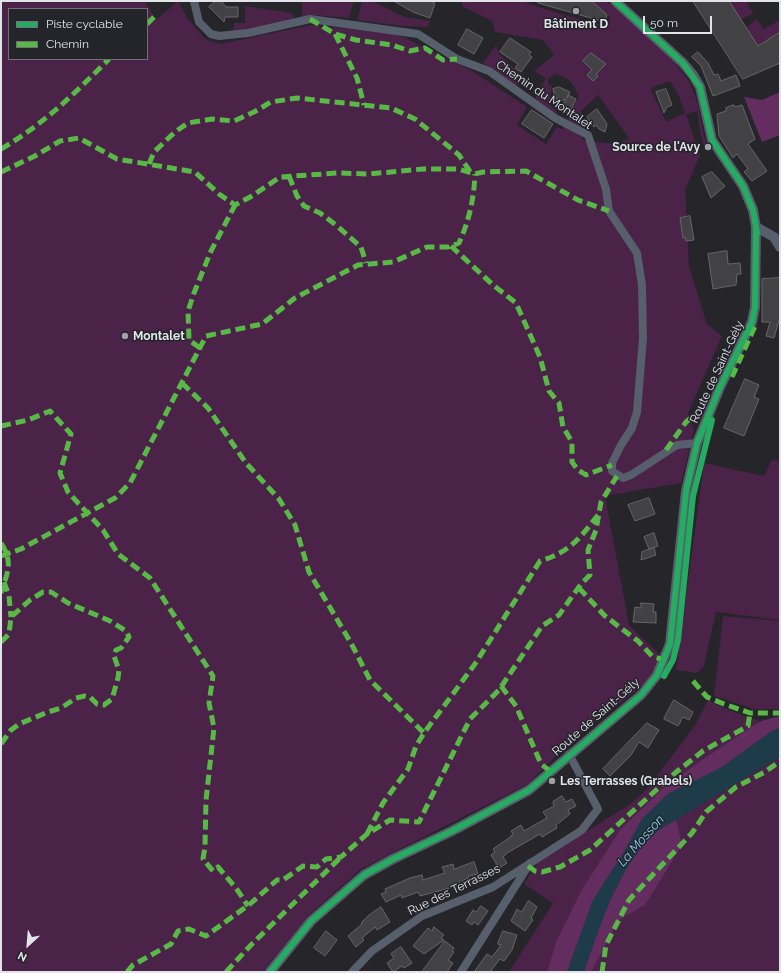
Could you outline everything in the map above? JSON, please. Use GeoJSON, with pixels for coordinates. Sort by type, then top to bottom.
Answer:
{"type":"FeatureCollection","features":[{"type":"Feature","properties":{"kind":"street","name":"Chemin du Montalet"},"geometry":{"type":"LineString","coordinates":[[194,1],[199,22],[211,34],[219,36],[248,33],[310,18],[418,34],[457,59],[489,71],[555,118],[588,136],[606,189],[609,211],[637,252],[642,285],[643,338],[637,412],[632,428],[620,445],[612,463],[612,471],[623,478],[631,475],[677,445],[697,443]]}},
{"type":"Feature","properties":{"kind":"street","name":"Route de Saint-Gély"},"geometry":{"type":"LineString","coordinates":[[270,972],[311,921],[364,875],[529,790],[569,754],[641,695],[657,675],[670,644],[686,491],[697,443],[720,387],[752,322],[755,307],[756,227],[753,210],[743,186],[712,140],[706,106],[697,82],[683,63],[615,1]]}},
{"type":"Feature","properties":{"kind":"street"},"geometry":{"type":"LineString","coordinates":[[756,227],[774,237],[780,247]]}},
{"type":"Feature","properties":{"kind":"street","name":"Rue des Terrasses"},"geometry":{"type":"LineString","coordinates":[[352,972],[372,951],[422,916],[493,887],[531,861],[582,830],[598,809],[569,754]]}},
{"type":"Feature","properties":{"kind":"street","name":"Rue des Terrasses"},"geometry":{"type":"LineString","coordinates":[[461,972],[520,881],[531,861]]}},
{"type":"Feature","properties":{"kind":"shaded area"},"geometry":{"type":"Polygon","coordinates":[[[1,1],[145,1],[156,20],[178,1],[188,19],[205,39],[220,44],[311,25],[395,33],[472,71],[527,107],[517,125],[546,144],[557,127],[562,129],[579,96],[575,87],[568,79],[555,74],[548,79],[548,84],[552,86],[549,104],[557,112],[555,115],[534,100],[546,78],[534,71],[554,55],[543,40],[495,32],[492,21],[463,7],[462,1],[522,1],[560,14],[608,26],[610,17],[591,1],[606,1],[654,42],[686,77],[695,96],[704,136],[710,153],[704,147],[702,141],[697,111],[686,114],[700,155],[685,190],[689,267],[707,324],[722,336],[688,413],[694,430],[681,483],[605,496],[629,625],[657,652],[660,658],[648,681],[569,743],[528,784],[361,869],[308,916],[263,972],[1,972],[1,1]],[[670,81],[653,87],[651,90],[666,122],[685,113],[679,96],[670,81]],[[598,95],[581,111],[582,139],[586,141],[617,144],[629,139],[629,138],[598,95]]]}},
{"type":"Feature","properties":{"kind":"shaded area"},"geometry":{"type":"Polygon","coordinates":[[[302,1],[354,1],[349,18],[312,15],[302,17],[302,1]]]}},
{"type":"Feature","properties":{"kind":"shaded area"},"geometry":{"type":"Polygon","coordinates":[[[362,1],[371,1],[405,17],[430,21],[428,27],[402,26],[357,20],[362,1]]]}},
{"type":"Feature","properties":{"kind":"shaded area"},"geometry":{"type":"Polygon","coordinates":[[[733,1],[750,1],[747,3],[753,13],[741,20],[730,3],[733,1]]]}},
{"type":"Feature","properties":{"kind":"shaded area"},"geometry":{"type":"Polygon","coordinates":[[[245,6],[292,13],[294,19],[259,28],[233,32],[234,23],[245,23],[245,6]]]}},
{"type":"Feature","properties":{"kind":"shaded area"},"geometry":{"type":"Polygon","coordinates":[[[757,19],[764,29],[780,20],[780,32],[758,46],[746,28],[757,19]]]}},
{"type":"Feature","properties":{"kind":"shaded area"},"geometry":{"type":"Polygon","coordinates":[[[496,45],[499,54],[523,77],[516,87],[483,63],[496,45]]]}},
{"type":"Feature","properties":{"kind":"shaded area"},"geometry":{"type":"Polygon","coordinates":[[[780,92],[780,135],[762,142],[744,97],[762,100],[780,92]]]}},
{"type":"Feature","properties":{"kind":"shaded area"},"geometry":{"type":"Polygon","coordinates":[[[772,460],[780,461],[780,620],[716,612],[704,666],[697,673],[676,670],[704,463],[764,476],[772,460]]]}},
{"type":"Feature","properties":{"kind":"shaded area"},"geometry":{"type":"Polygon","coordinates":[[[723,616],[780,621],[780,709],[754,709],[714,696],[723,616]]]}},
{"type":"Feature","properties":{"kind":"shaded area"},"geometry":{"type":"Polygon","coordinates":[[[708,700],[726,709],[780,730],[780,972],[509,972],[553,903],[524,884],[539,861],[629,805],[646,790],[694,727],[708,700]]]}},
{"type":"Feature","properties":{"kind":"shaded area"},"geometry":{"type":"Polygon","coordinates":[[[780,716],[780,728],[772,731],[722,767],[668,794],[642,819],[624,852],[593,900],[567,972],[547,972],[556,942],[581,891],[620,830],[662,789],[702,760],[761,721],[780,716]]]}},
{"type":"Feature","properties":{"kind":"shaded area"},"geometry":{"type":"Polygon","coordinates":[[[676,820],[682,845],[645,905],[619,920],[591,972],[584,972],[596,937],[618,883],[638,851],[650,837],[676,820]]]}},
{"type":"Feature","properties":{"kind":"water","name":"La Mosson"},"geometry":{"type":"Polygon","coordinates":[[[780,728],[780,757],[658,831],[642,846],[617,886],[598,931],[584,972],[567,972],[593,900],[624,852],[642,819],[668,794],[722,767],[772,731],[780,728]]]}},
{"type":"Feature","properties":{"kind":"building"},"geometry":{"type":"Polygon","coordinates":[[[216,1],[221,1],[226,7],[238,7],[238,17],[225,17],[224,22],[209,7],[216,1]]]}},
{"type":"Feature","properties":{"kind":"building"},"geometry":{"type":"Polygon","coordinates":[[[394,1],[430,1],[435,3],[430,18],[413,12],[394,1]]]}},
{"type":"Feature","properties":{"kind":"building"},"geometry":{"type":"Polygon","coordinates":[[[539,1],[592,1],[607,15],[605,22],[538,3],[539,1]]]}},
{"type":"Feature","properties":{"kind":"building"},"geometry":{"type":"Polygon","coordinates":[[[693,1],[729,1],[758,46],[780,32],[780,63],[743,79],[693,1]]]}},
{"type":"Feature","properties":{"kind":"building"},"geometry":{"type":"Polygon","coordinates":[[[467,29],[483,38],[474,54],[458,45],[467,29]]]}},
{"type":"Feature","properties":{"kind":"building"},"geometry":{"type":"Polygon","coordinates":[[[510,38],[531,52],[529,55],[532,57],[521,72],[515,68],[518,64],[500,52],[510,38]]]}},
{"type":"Feature","properties":{"kind":"building"},"geometry":{"type":"Polygon","coordinates":[[[698,52],[708,63],[714,75],[718,74],[721,81],[736,75],[740,86],[713,96],[701,66],[692,57],[698,52]]]}},
{"type":"Feature","properties":{"kind":"building"},"geometry":{"type":"Polygon","coordinates":[[[591,53],[606,64],[596,74],[598,76],[593,81],[587,75],[592,70],[583,61],[591,53]]]}},
{"type":"Feature","properties":{"kind":"building"},"geometry":{"type":"Polygon","coordinates":[[[559,87],[570,92],[568,95],[576,99],[569,114],[560,109],[566,99],[558,102],[554,93],[553,89],[559,87]]]}},
{"type":"Feature","properties":{"kind":"building"},"geometry":{"type":"Polygon","coordinates":[[[666,89],[672,105],[667,107],[664,113],[656,92],[666,89]]]}},
{"type":"Feature","properties":{"kind":"building"},"geometry":{"type":"Polygon","coordinates":[[[734,105],[735,107],[742,105],[755,139],[748,144],[767,171],[752,181],[744,172],[748,169],[737,154],[733,158],[719,136],[717,114],[726,111],[726,108],[734,105]]]}},
{"type":"Feature","properties":{"kind":"building"},"geometry":{"type":"Polygon","coordinates":[[[597,109],[607,124],[605,132],[599,129],[596,125],[594,127],[587,117],[597,109]]]}},
{"type":"Feature","properties":{"kind":"building"},"geometry":{"type":"Polygon","coordinates":[[[532,110],[553,124],[544,138],[522,124],[532,110]]]}},
{"type":"Feature","properties":{"kind":"building"},"geometry":{"type":"Polygon","coordinates":[[[712,172],[725,186],[711,198],[702,177],[712,172]]]}},
{"type":"Feature","properties":{"kind":"building"},"geometry":{"type":"Polygon","coordinates":[[[690,216],[694,240],[686,241],[686,238],[683,238],[680,218],[690,216]]]}},
{"type":"Feature","properties":{"kind":"building"},"geometry":{"type":"Polygon","coordinates":[[[727,251],[728,264],[740,263],[741,274],[737,274],[736,285],[713,289],[708,254],[727,251]]]}},
{"type":"Feature","properties":{"kind":"building"},"geometry":{"type":"Polygon","coordinates":[[[780,278],[780,317],[774,338],[766,336],[770,322],[762,322],[762,279],[780,278]]]}},
{"type":"Feature","properties":{"kind":"building"},"geometry":{"type":"Polygon","coordinates":[[[745,379],[759,385],[754,397],[759,399],[744,436],[724,428],[745,379]]]}},
{"type":"Feature","properties":{"kind":"building"},"geometry":{"type":"Polygon","coordinates":[[[649,498],[655,514],[635,521],[628,505],[649,498]]]}},
{"type":"Feature","properties":{"kind":"building"},"geometry":{"type":"Polygon","coordinates":[[[654,533],[658,546],[649,549],[644,537],[654,533]]]}},
{"type":"Feature","properties":{"kind":"building"},"geometry":{"type":"Polygon","coordinates":[[[654,548],[656,555],[641,560],[642,552],[654,548]]]}},
{"type":"Feature","properties":{"kind":"building"},"geometry":{"type":"Polygon","coordinates":[[[641,603],[654,604],[653,612],[656,612],[656,623],[633,622],[635,607],[641,608],[641,603]]]}},
{"type":"Feature","properties":{"kind":"building"},"geometry":{"type":"Polygon","coordinates":[[[674,700],[693,712],[689,720],[683,717],[678,726],[664,719],[674,700]]]}},
{"type":"Feature","properties":{"kind":"building"},"geometry":{"type":"Polygon","coordinates":[[[647,723],[659,730],[648,748],[639,742],[631,755],[610,776],[603,769],[647,723]]]}},
{"type":"Feature","properties":{"kind":"building"},"geometry":{"type":"Polygon","coordinates":[[[562,796],[566,802],[572,799],[576,806],[568,810],[570,814],[556,825],[557,828],[542,837],[540,834],[507,853],[503,857],[507,863],[499,868],[491,855],[495,852],[493,849],[509,838],[513,834],[511,831],[521,825],[524,831],[547,818],[543,812],[554,806],[553,802],[562,796]]]}},
{"type":"Feature","properties":{"kind":"building"},"geometry":{"type":"Polygon","coordinates":[[[474,862],[478,874],[468,876],[469,878],[463,880],[464,884],[420,896],[418,892],[402,898],[401,895],[386,902],[381,894],[386,892],[385,889],[410,878],[422,875],[423,880],[445,873],[442,867],[453,864],[454,869],[474,862]]]}},
{"type":"Feature","properties":{"kind":"building"},"geometry":{"type":"Polygon","coordinates":[[[529,901],[537,907],[531,918],[533,920],[525,931],[511,921],[517,909],[521,912],[529,901]]]}},
{"type":"Feature","properties":{"kind":"building"},"geometry":{"type":"Polygon","coordinates":[[[481,906],[488,911],[478,925],[474,922],[472,925],[466,921],[473,910],[476,912],[481,906]]]}},
{"type":"Feature","properties":{"kind":"building"},"geometry":{"type":"Polygon","coordinates":[[[381,907],[390,922],[377,930],[375,927],[362,938],[364,940],[356,947],[348,936],[362,924],[361,923],[368,916],[381,907]]]}},
{"type":"Feature","properties":{"kind":"building"},"geometry":{"type":"Polygon","coordinates":[[[434,927],[444,935],[441,938],[444,940],[424,954],[413,946],[428,928],[432,931],[434,927]]]}},
{"type":"Feature","properties":{"kind":"building"},"geometry":{"type":"Polygon","coordinates":[[[326,931],[337,940],[325,956],[314,948],[326,931]]]}},
{"type":"Feature","properties":{"kind":"building"},"geometry":{"type":"Polygon","coordinates":[[[503,931],[517,935],[512,950],[504,961],[500,959],[490,972],[474,972],[487,954],[492,957],[501,945],[498,944],[503,931]]]}},
{"type":"Feature","properties":{"kind":"building"},"geometry":{"type":"Polygon","coordinates":[[[445,941],[454,948],[452,951],[454,952],[448,960],[453,963],[447,972],[422,972],[445,941]]]}},
{"type":"Feature","properties":{"kind":"building"},"geometry":{"type":"Polygon","coordinates":[[[401,947],[412,963],[404,968],[402,966],[393,972],[387,963],[394,958],[391,954],[401,947]]]}},
{"type":"Feature","properties":{"kind":"marked path"},"geometry":{"type":"LineString","coordinates":[[148,23],[154,17]]}},
{"type":"Feature","properties":{"kind":"marked path"},"geometry":{"type":"LineString","coordinates":[[310,19],[335,34],[356,40],[392,45],[410,51],[425,48],[443,60],[457,59]]}},
{"type":"Feature","properties":{"kind":"marked path"},"geometry":{"type":"LineString","coordinates":[[335,34],[357,78],[364,105]]}},
{"type":"Feature","properties":{"kind":"marked path"},"geometry":{"type":"LineString","coordinates":[[1,149],[45,119],[108,60]]}},
{"type":"Feature","properties":{"kind":"marked path"},"geometry":{"type":"LineString","coordinates":[[149,164],[154,152],[175,132],[188,123],[212,119],[234,121],[271,102],[297,98],[391,108],[415,119],[459,155],[471,173]]}},
{"type":"Feature","properties":{"kind":"marked path"},"geometry":{"type":"LineString","coordinates":[[1,172],[35,156],[60,141],[79,138],[117,159],[195,172],[219,194],[235,205],[252,196],[280,177],[338,173],[369,174],[423,169],[458,169],[475,174],[483,172],[526,171],[578,200],[609,211]]}},
{"type":"Feature","properties":{"kind":"marked path"},"geometry":{"type":"LineString","coordinates":[[1,556],[21,549],[115,498],[130,483],[206,336],[262,324],[295,298],[358,265],[393,262],[427,247],[448,247],[459,243],[466,226],[470,210],[475,174]]}},
{"type":"Feature","properties":{"kind":"marked path"},"geometry":{"type":"LineString","coordinates":[[289,176],[297,196],[304,206],[320,213],[361,247],[366,263]]}},
{"type":"Feature","properties":{"kind":"marked path"},"geometry":{"type":"LineString","coordinates":[[200,348],[189,340],[188,311],[211,251],[235,205]]}},
{"type":"Feature","properties":{"kind":"marked path"},"geometry":{"type":"LineString","coordinates":[[451,246],[493,285],[516,303],[540,357],[549,391],[559,403],[563,427],[572,442],[572,462],[578,470],[586,475],[612,465]]}},
{"type":"Feature","properties":{"kind":"marked path"},"geometry":{"type":"LineString","coordinates":[[732,377],[756,324]]}},
{"type":"Feature","properties":{"kind":"marked path"},"geometry":{"type":"LineString","coordinates":[[182,383],[208,408],[246,463],[279,499],[295,525],[309,572],[351,643],[370,680],[424,733]]}},
{"type":"Feature","properties":{"kind":"marked path"},"geometry":{"type":"LineString","coordinates":[[1,426],[28,420],[50,411],[71,434],[60,473],[68,492],[103,530],[118,554],[150,578],[213,676],[209,703],[214,728],[206,800],[205,847],[203,859],[213,871],[218,867],[236,888],[248,906]]}},
{"type":"Feature","properties":{"kind":"marked path"},"geometry":{"type":"LineString","coordinates":[[666,450],[686,422],[692,417]]}},
{"type":"Feature","properties":{"kind":"marked path"},"geometry":{"type":"LineString","coordinates":[[127,972],[133,965],[171,944],[178,931],[189,929],[206,936],[250,904],[277,880],[283,880],[303,866],[317,867],[326,859],[341,857],[367,834],[390,820],[419,822],[470,719],[499,690],[542,626],[559,615],[581,584],[590,575],[588,550],[596,530],[601,502],[617,476]]}},
{"type":"Feature","properties":{"kind":"marked path"},"geometry":{"type":"LineString","coordinates":[[367,834],[383,803],[408,769],[416,746],[424,733],[475,664],[540,561],[567,549],[586,531],[598,515]]}},
{"type":"Feature","properties":{"kind":"marked path"},"geometry":{"type":"LineString","coordinates":[[1,543],[5,550],[8,562],[7,574],[1,593]]}},
{"type":"Feature","properties":{"kind":"marked path"},"geometry":{"type":"LineString","coordinates":[[4,582],[9,596],[11,617]]}},
{"type":"Feature","properties":{"kind":"marked path"},"geometry":{"type":"LineString","coordinates":[[579,588],[605,616],[638,641],[652,656],[664,660]]}},
{"type":"Feature","properties":{"kind":"marked path"},"geometry":{"type":"LineString","coordinates":[[1,642],[9,634],[11,617],[30,600],[43,592],[51,592],[68,603],[110,621],[126,631],[129,637],[121,648],[116,650],[114,656],[119,670],[112,699],[104,705],[97,704],[90,697],[85,696],[76,698],[61,708],[19,724],[11,730],[1,744]]}},
{"type":"Feature","properties":{"kind":"marked path"},"geometry":{"type":"LineString","coordinates":[[693,681],[707,697],[724,704],[750,713],[780,713]]}},
{"type":"Feature","properties":{"kind":"marked path"},"geometry":{"type":"LineString","coordinates":[[501,686],[516,706],[541,764],[550,771]]}},
{"type":"Feature","properties":{"kind":"marked path"},"geometry":{"type":"LineString","coordinates":[[528,866],[535,871],[542,872],[560,867],[590,850],[675,773],[703,751],[748,726],[750,713]]}},
{"type":"Feature","properties":{"kind":"marked path"},"geometry":{"type":"LineString","coordinates":[[602,972],[606,945],[629,900],[692,833],[706,812],[736,787],[765,772],[780,761]]}},
{"type":"Feature","properties":{"kind":"marked path"},"geometry":{"type":"LineString","coordinates":[[226,972],[251,945],[341,857]]}},
{"type":"Feature","properties":{"kind":"cycle path"},"geometry":{"type":"LineString","coordinates":[[615,1],[683,63],[700,87],[712,140],[743,186],[753,210],[757,233]]}},
{"type":"Feature","properties":{"kind":"cycle path"},"geometry":{"type":"LineString","coordinates":[[270,972],[311,921],[364,875],[529,790],[641,695],[657,675],[670,644],[686,491],[697,443],[720,387],[752,322],[755,307],[756,227]]}},
{"type":"Feature","properties":{"kind":"cycle path"},"geometry":{"type":"LineString","coordinates":[[664,676],[673,660],[678,640],[693,496],[712,420]]}},
{"type":"Feature","properties":{"kind":"place","name":"Bâtiment D"},"geometry":{"type":"Point","coordinates":[576,11]}},
{"type":"Feature","properties":{"kind":"place","name":"Source de l'Avy"},"geometry":{"type":"Point","coordinates":[708,147]}},
{"type":"Feature","properties":{"kind":"place","name":"Montalet"},"geometry":{"type":"Point","coordinates":[125,336]}},
{"type":"Feature","properties":{"kind":"place","name":"Les Terrasses (Grabels)"},"geometry":{"type":"Point","coordinates":[552,781]}}]}
